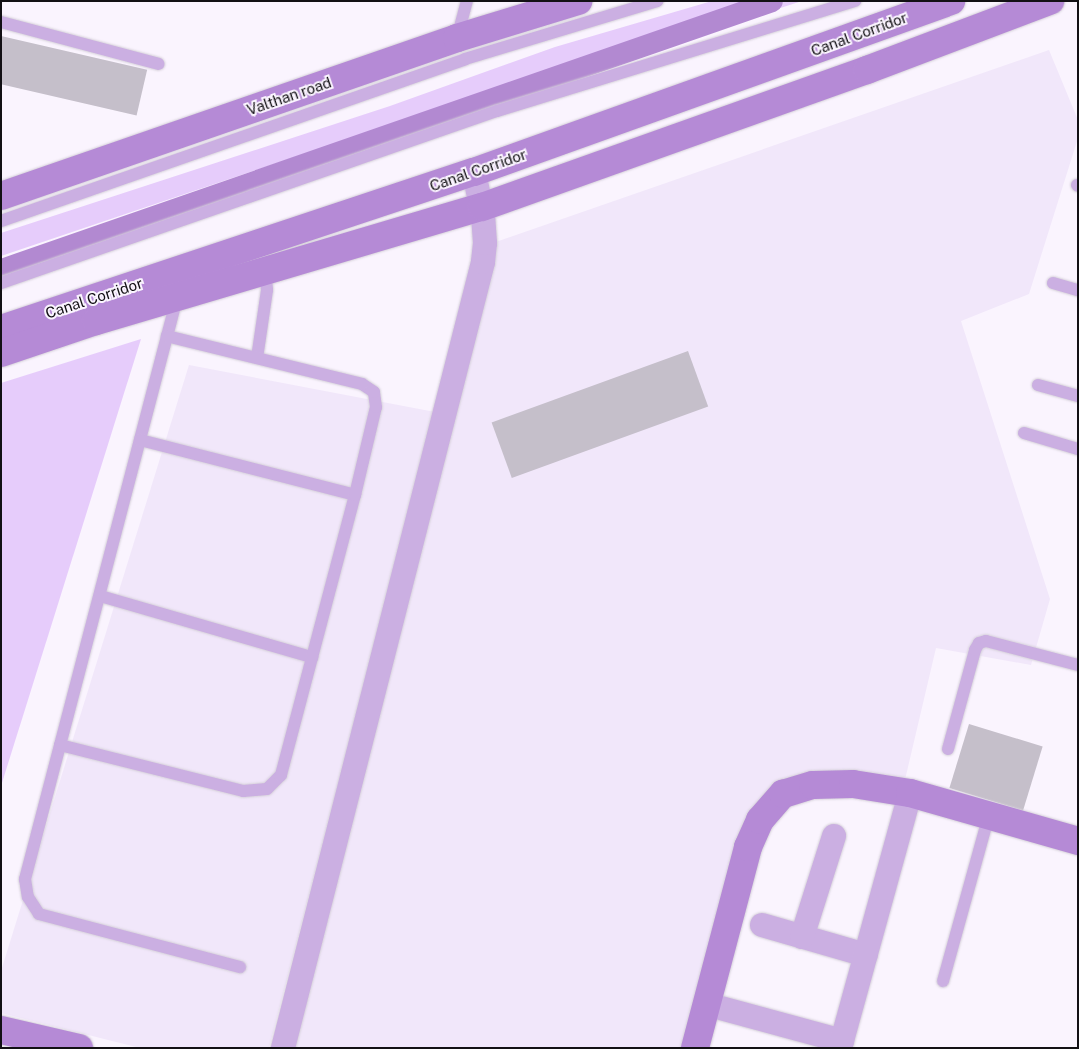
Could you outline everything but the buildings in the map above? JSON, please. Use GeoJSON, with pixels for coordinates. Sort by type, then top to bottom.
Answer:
{"type":"FeatureCollection","features":[{"type":"Feature","properties":{"kind":"street","name":"Valthan road"},"geometry":{"type":"LineString","coordinates":[[1,196],[457,38],[578,1]]}},
{"type":"Feature","properties":{"kind":"street","name":"Canal Corridor"},"geometry":{"type":"LineString","coordinates":[[1,329],[474,172],[951,1]]}},
{"type":"Feature","properties":{"kind":"street"},"geometry":{"type":"LineString","coordinates":[[1,353],[177,297],[482,207],[867,70],[1050,1]]}},
{"type":"Feature","properties":{"kind":"street"},"geometry":{"type":"LineString","coordinates":[[282,1048],[483,262],[485,244],[482,207],[474,172]]}},
{"type":"Feature","properties":{"kind":"street"},"geometry":{"type":"LineString","coordinates":[[695,1048],[748,847],[760,820],[782,794],[813,785],[853,784],[910,793],[1078,841]]}},
{"type":"Feature","properties":{"kind":"street"},"geometry":{"type":"LineString","coordinates":[[706,1004],[841,1044],[910,793]]}},
{"type":"Feature","properties":{"kind":"street"},"geometry":{"type":"LineString","coordinates":[[802,937],[834,836]]}},
{"type":"Feature","properties":{"kind":"street"},"geometry":{"type":"LineString","coordinates":[[762,925],[866,955]]}},
{"type":"Feature","properties":{"kind":"street"},"geometry":{"type":"LineString","coordinates":[[1,1031],[79,1048]]}},
{"type":"Feature","properties":{"kind":"lane"},"geometry":{"type":"LineString","coordinates":[[457,38],[467,1]]}},
{"type":"Feature","properties":{"kind":"lane"},"geometry":{"type":"LineString","coordinates":[[1,220],[465,59],[658,1]]}},
{"type":"Feature","properties":{"kind":"lane"},"geometry":{"type":"LineString","coordinates":[[1,283],[497,111],[855,1]]}},
{"type":"Feature","properties":{"kind":"lane"},"geometry":{"type":"LineString","coordinates":[[1,22],[159,64]]}},
{"type":"Feature","properties":{"kind":"lane"},"geometry":{"type":"LineString","coordinates":[[256,358],[267,290],[265,271],[258,244]]}},
{"type":"Feature","properties":{"kind":"lane"},"geometry":{"type":"LineString","coordinates":[[1053,283],[1078,290]]}},
{"type":"Feature","properties":{"kind":"lane"},"geometry":{"type":"LineString","coordinates":[[177,297],[25,879],[28,897],[39,914],[240,967]]}},
{"type":"Feature","properties":{"kind":"lane"},"geometry":{"type":"LineString","coordinates":[[60,745],[244,791],[267,789],[281,775],[355,495],[376,407],[374,392],[362,384],[167,336]]}},
{"type":"Feature","properties":{"kind":"lane"},"geometry":{"type":"LineString","coordinates":[[1038,385],[1078,396]]}},
{"type":"Feature","properties":{"kind":"lane"},"geometry":{"type":"LineString","coordinates":[[1024,433],[1078,449]]}},
{"type":"Feature","properties":{"kind":"lane"},"geometry":{"type":"LineString","coordinates":[[140,440],[355,495]]}},
{"type":"Feature","properties":{"kind":"lane"},"geometry":{"type":"LineString","coordinates":[[100,596],[312,657]]}},
{"type":"Feature","properties":{"kind":"lane"},"geometry":{"type":"LineString","coordinates":[[948,749],[975,650],[979,643],[986,641],[1078,664]]}},
{"type":"Feature","properties":{"kind":"lane"},"geometry":{"type":"LineString","coordinates":[[942,981],[989,815]]}},
{"type":"Feature","properties":{"kind":"shaded area"},"geometry":{"type":"Polygon","coordinates":[[[712,1],[802,1],[712,30],[559,68],[1,256],[1,233],[390,106],[555,47],[712,1]]]}},
{"type":"Feature","properties":{"kind":"shaded area"},"geometry":{"type":"Polygon","coordinates":[[[1049,50],[1078,120],[1078,138],[1029,294],[961,321],[1050,599],[1031,665],[936,648],[904,784],[775,790],[685,1048],[291,1048],[493,243],[1049,50]]]}},
{"type":"Feature","properties":{"kind":"shaded area"},"geometry":{"type":"Polygon","coordinates":[[[141,339],[1,786],[1,383],[141,339]]]}},
{"type":"Feature","properties":{"kind":"shaded area"},"geometry":{"type":"Polygon","coordinates":[[[189,365],[435,412],[269,1048],[140,1048],[1,1013],[1,971],[189,365]]]}},
{"type":"Feature","properties":{"kind":"waterway"},"geometry":{"type":"LineString","coordinates":[[1,269],[772,1]]}}]}
